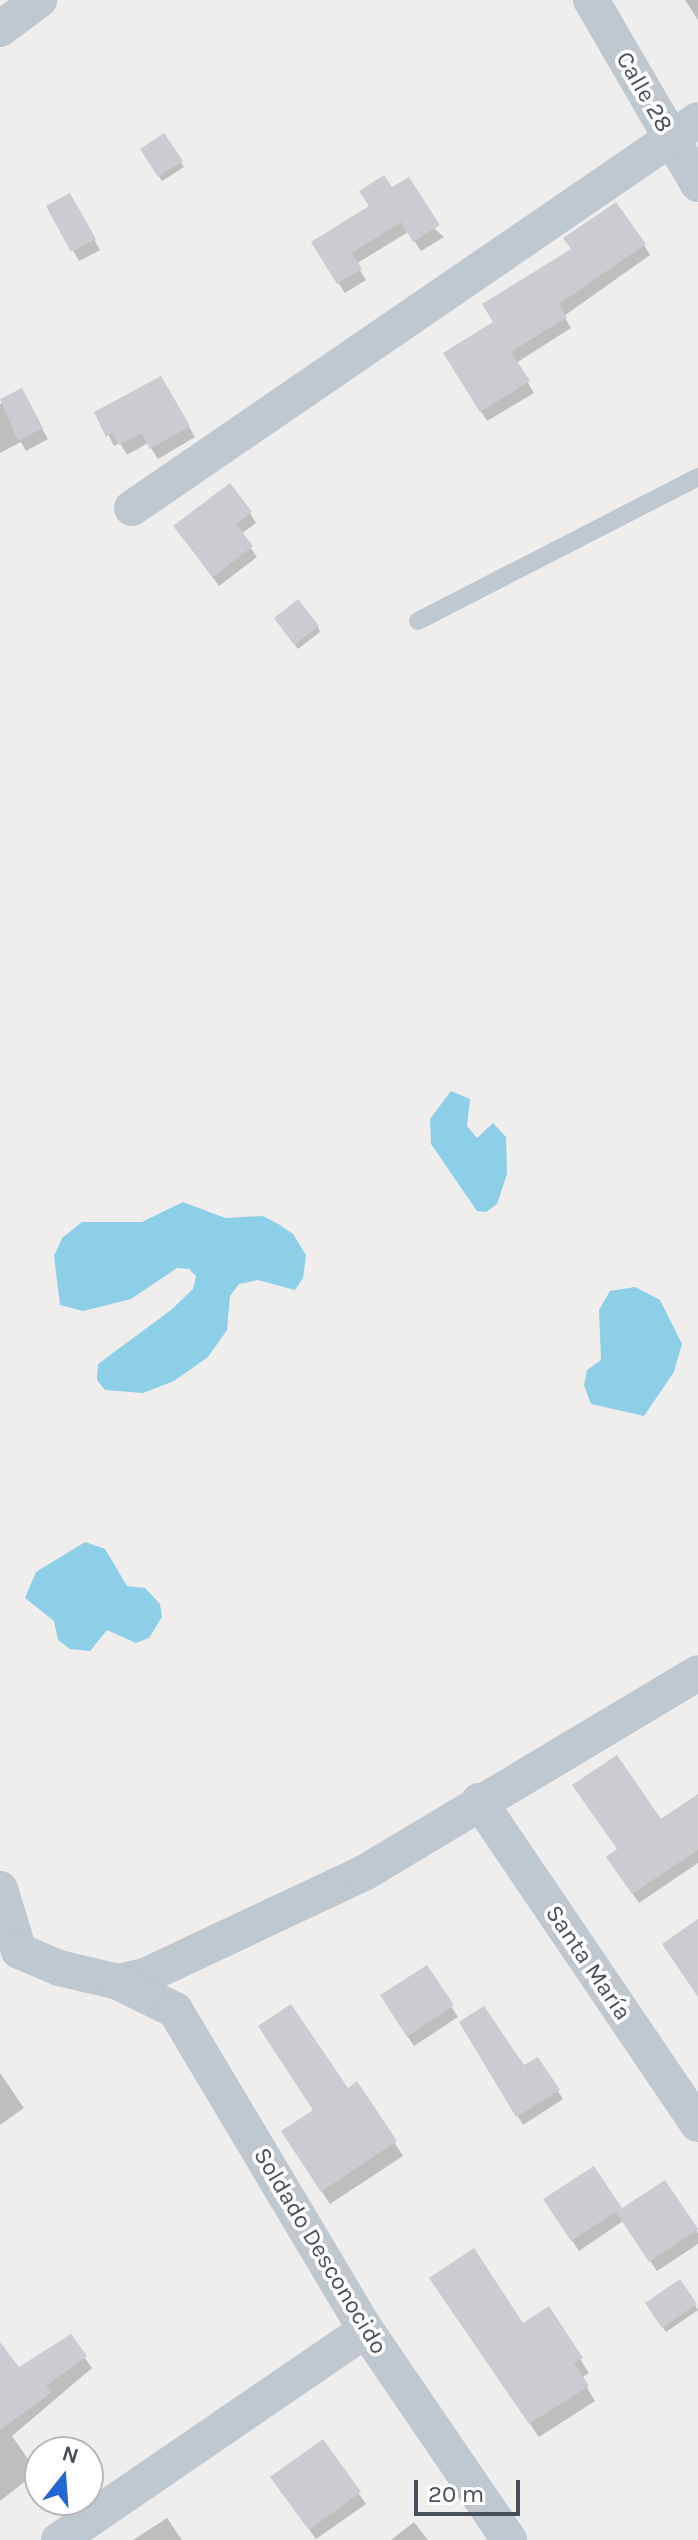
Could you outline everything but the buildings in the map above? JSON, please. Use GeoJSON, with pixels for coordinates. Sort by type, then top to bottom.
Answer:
{"type":"FeatureCollection","features":[{"type":"Feature","properties":{"kind":"street"},"geometry":{"type":"LineString","coordinates":[[0,29],[39,0]]}},
{"type":"Feature","properties":{"kind":"street","name":"Calle 28"},"geometry":{"type":"LineString","coordinates":[[591,0],[684,130],[698,184]]}},
{"type":"Feature","properties":{"kind":"street"},"geometry":{"type":"LineString","coordinates":[[132,508],[684,130]]}},
{"type":"Feature","properties":{"kind":"street"},"geometry":{"type":"LineString","coordinates":[[131,1979],[364,1873],[479,1801],[698,1673]]}},
{"type":"Feature","properties":{"kind":"street","name":"Santa María"},"geometry":{"type":"LineString","coordinates":[[479,1801],[698,2124]]}},
{"type":"Feature","properties":{"kind":"street","name":"Soldado Desconocido"},"geometry":{"type":"LineString","coordinates":[[0,1889],[9,1957],[131,1979],[175,2010],[366,2330],[509,2540]]}},
{"type":"Feature","properties":{"kind":"street"},"geometry":{"type":"LineString","coordinates":[[59,2540],[366,2330]]}},
{"type":"Feature","properties":{"kind":"lane"},"geometry":{"type":"LineString","coordinates":[[418,621],[698,477]]}},
{"type":"Feature","properties":{"kind":"water"},"geometry":{"type":"Polygon","coordinates":[[[451,1091],[470,1099],[467,1126],[477,1138],[493,1123],[506,1137],[507,1174],[497,1204],[486,1212],[477,1211],[431,1144],[430,1119],[451,1091]]]}},
{"type":"Feature","properties":{"kind":"water"},"geometry":{"type":"Polygon","coordinates":[[[183,1202],[225,1218],[263,1216],[280,1225],[293,1234],[306,1255],[303,1278],[295,1290],[258,1280],[239,1284],[230,1296],[227,1330],[208,1357],[174,1381],[143,1393],[105,1390],[97,1380],[98,1364],[171,1310],[193,1289],[196,1276],[189,1269],[177,1268],[131,1299],[83,1311],[60,1305],[54,1256],[62,1238],[82,1222],[142,1222],[183,1202]]]}},
{"type":"Feature","properties":{"kind":"water"},"geometry":{"type":"Polygon","coordinates":[[[635,1287],[660,1300],[682,1344],[674,1372],[644,1416],[591,1404],[584,1385],[587,1370],[601,1360],[599,1310],[610,1291],[635,1287]]]}},
{"type":"Feature","properties":{"kind":"water"},"geometry":{"type":"Polygon","coordinates":[[[85,1542],[105,1549],[127,1586],[145,1588],[160,1604],[162,1617],[149,1638],[136,1643],[107,1630],[90,1651],[70,1649],[58,1640],[54,1621],[25,1598],[36,1572],[85,1542]]]}}]}
